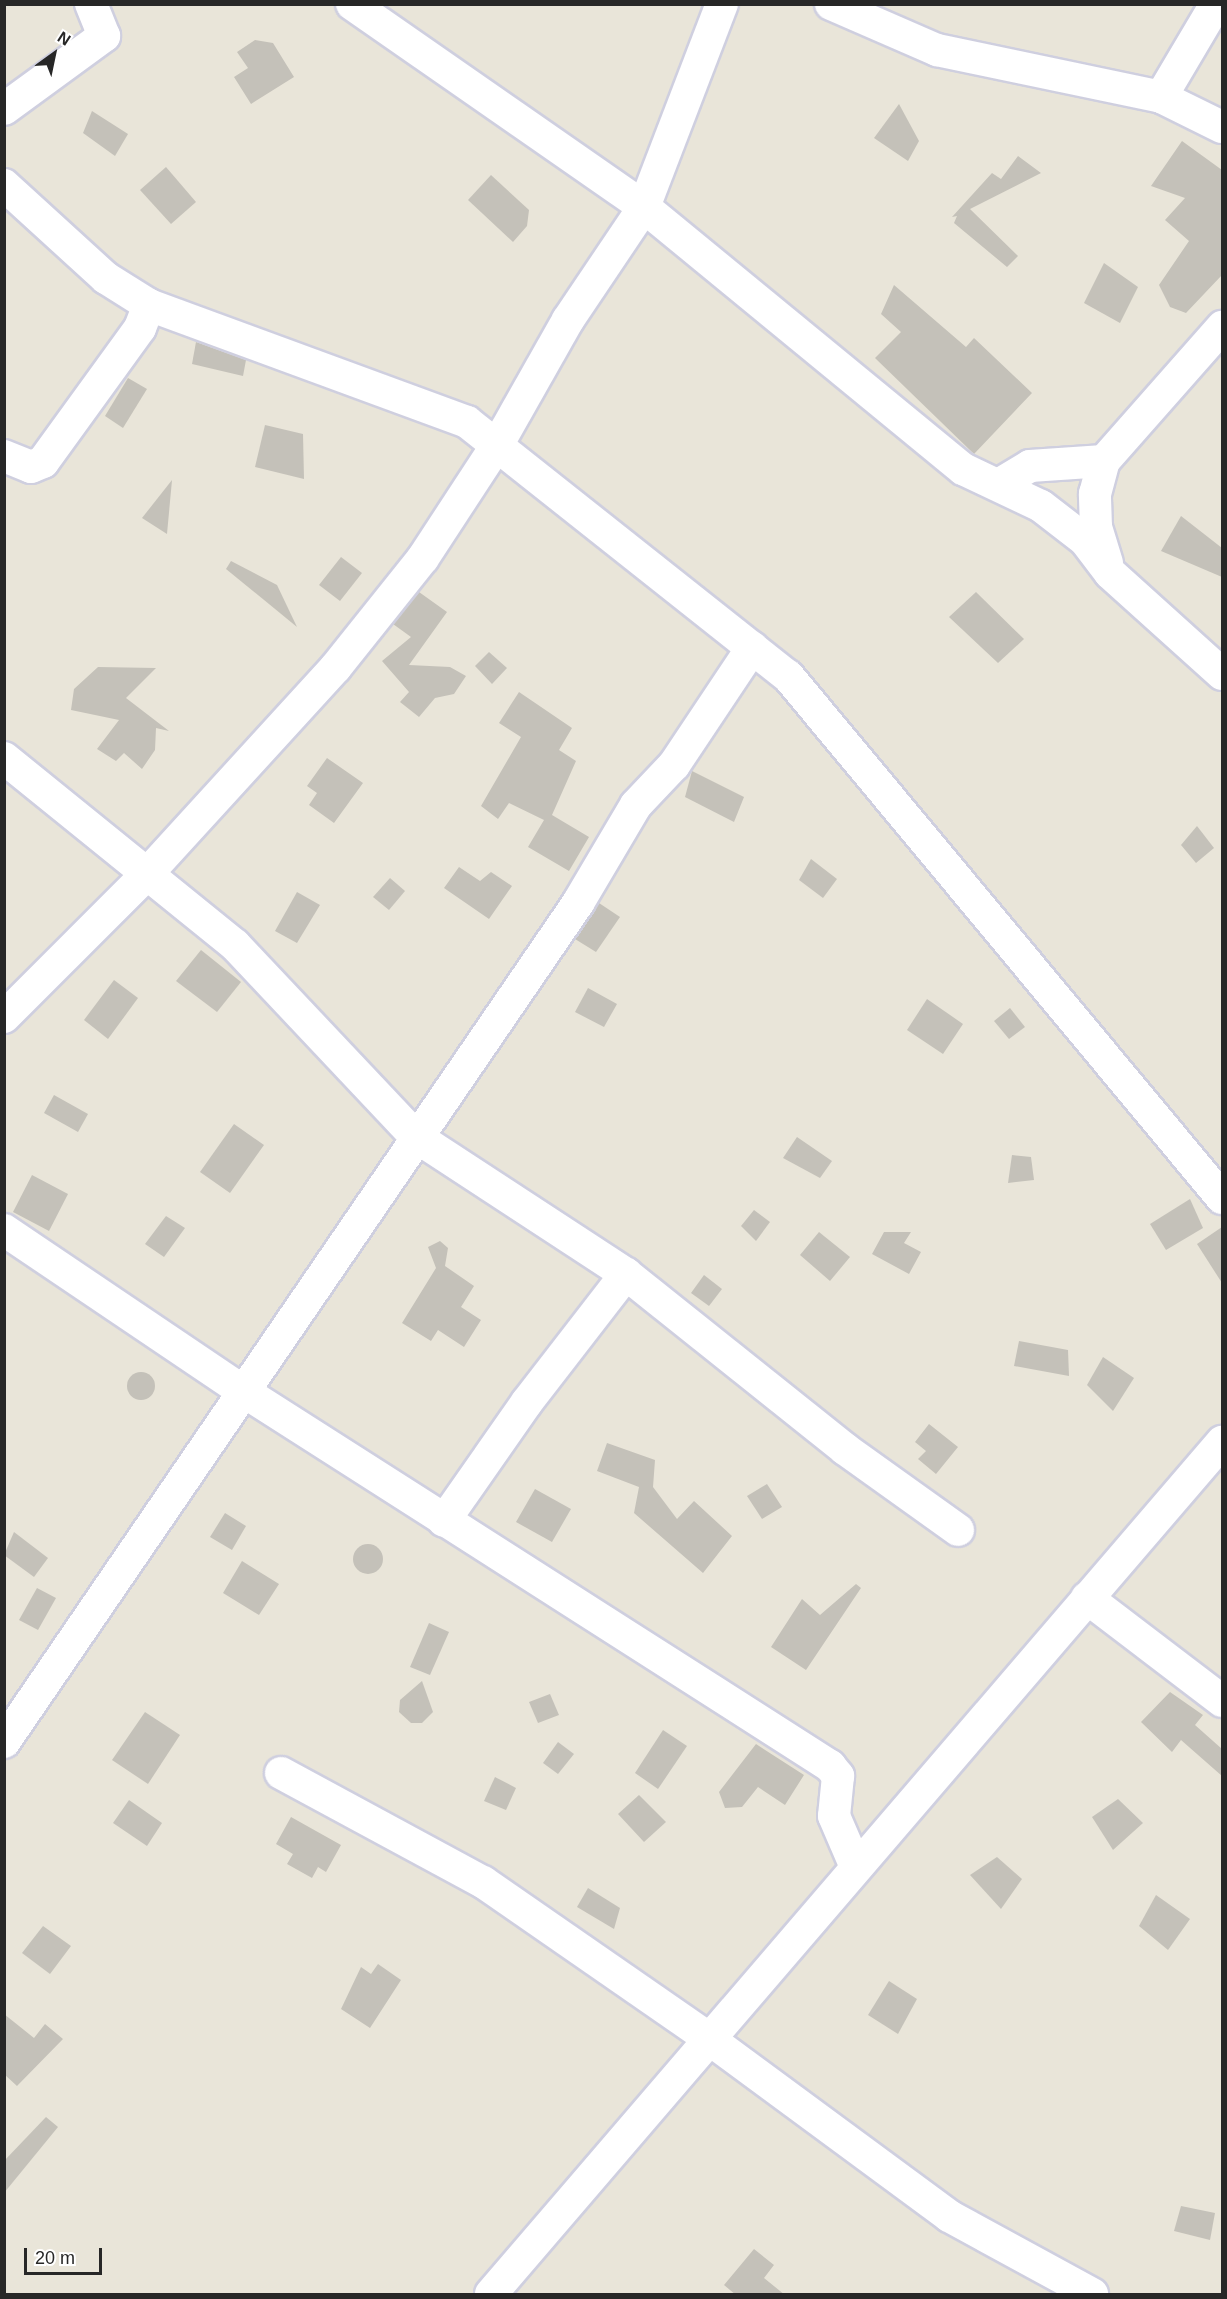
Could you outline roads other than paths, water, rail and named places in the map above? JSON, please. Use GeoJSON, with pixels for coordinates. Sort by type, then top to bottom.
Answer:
{"type":"FeatureCollection","features":[{"type":"Feature","properties":{"kind":"street"},"geometry":{"type":"LineString","coordinates":[[4,109],[104,36],[91,4]]}},
{"type":"Feature","properties":{"kind":"street"},"geometry":{"type":"LineString","coordinates":[[352,4],[644,207],[963,469],[985,483],[1000,484],[1041,506],[1085,540],[1110,573],[1222,674]]}},
{"type":"Feature","properties":{"kind":"street"},"geometry":{"type":"LineString","coordinates":[[4,1017],[147,874],[343,658],[423,558],[499,442],[568,320],[644,207],[722,4]]}},
{"type":"Feature","properties":{"kind":"street"},"geometry":{"type":"LineString","coordinates":[[831,4],[937,50],[1161,97],[1222,127]]}},
{"type":"Feature","properties":{"kind":"street"},"geometry":{"type":"LineString","coordinates":[[1161,97],[1216,4]]}},
{"type":"Feature","properties":{"kind":"street"},"geometry":{"type":"LineString","coordinates":[[4,184],[106,278],[149,305],[467,422],[499,442],[788,676],[1222,1198]]}},
{"type":"Feature","properties":{"kind":"street"},"geometry":{"type":"LineString","coordinates":[[4,456],[31,467],[43,462],[140,328],[149,305]]}},
{"type":"Feature","properties":{"kind":"street"},"geometry":{"type":"LineString","coordinates":[[1110,573],[1095,505],[1104,461],[1222,327]]}},
{"type":"Feature","properties":{"kind":"street"},"geometry":{"type":"LineString","coordinates":[[1000,484],[1030,466],[1104,461]]}},
{"type":"Feature","properties":{"kind":"street"},"geometry":{"type":"LineString","coordinates":[[4,1742],[415,1136],[578,903],[636,805],[674,765],[752,648]]}},
{"type":"Feature","properties":{"kind":"street"},"geometry":{"type":"LineString","coordinates":[[4,758],[235,945],[415,1136],[626,1274],[845,1449],[958,1530]]}},
{"type":"Feature","properties":{"kind":"street"},"geometry":{"type":"LineString","coordinates":[[4,1230],[243,1391],[830,1766],[838,1776],[834,1816],[856,1867]]}},
{"type":"Feature","properties":{"kind":"street"},"geometry":{"type":"LineString","coordinates":[[444,1521],[526,1402],[626,1274]]}},
{"type":"Feature","properties":{"kind":"street"},"geometry":{"type":"LineString","coordinates":[[494,2294],[708,2038],[1222,1442]]}},
{"type":"Feature","properties":{"kind":"street"},"geometry":{"type":"LineString","coordinates":[[1087,1598],[1222,1701]]}},
{"type":"Feature","properties":{"kind":"street"},"geometry":{"type":"LineString","coordinates":[[280,1773],[483,1882],[708,2038],[949,2216],[1092,2295]]}}]}
